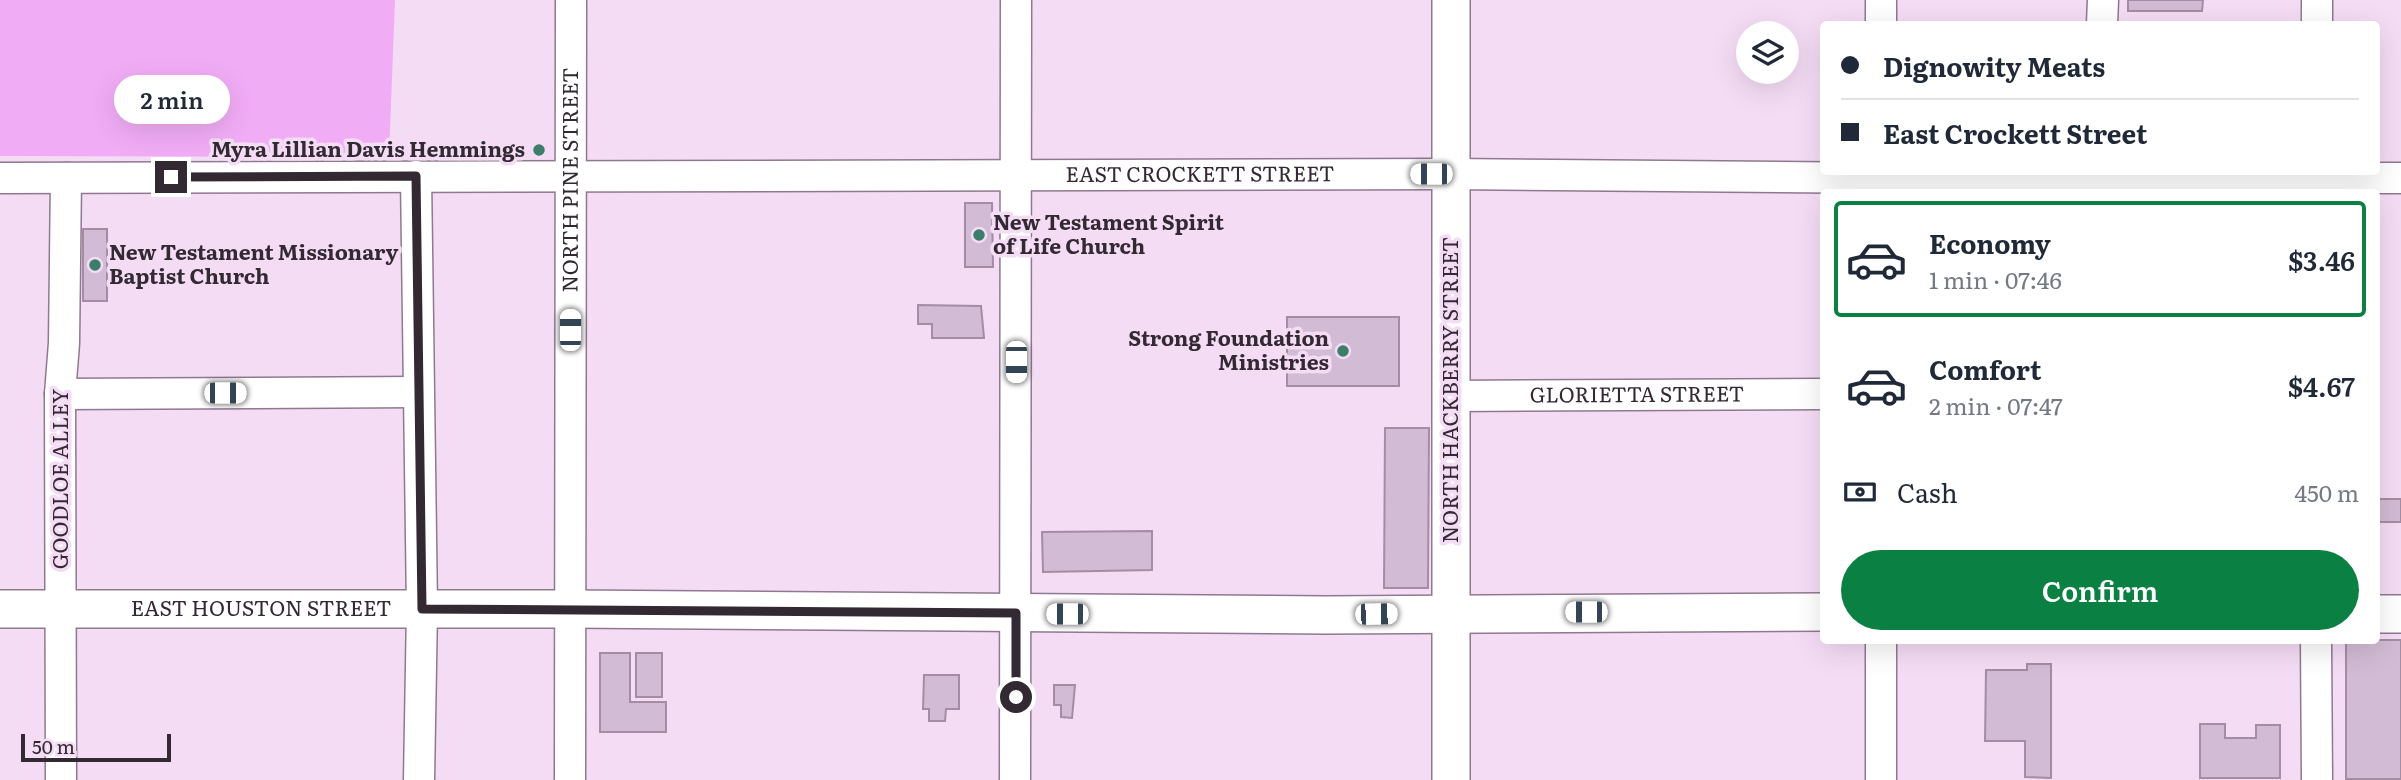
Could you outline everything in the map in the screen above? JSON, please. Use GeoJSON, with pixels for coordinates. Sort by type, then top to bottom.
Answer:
{"type":"FeatureCollection","features":[{"type":"Feature","properties":{"kind":"main road","name":"NORTH HACKBERRY STREET"},"geometry":{"type":"LineString","coordinates":[[1451,0],[1451,780]]}},
{"type":"Feature","properties":{"kind":"main road","name":"EAST HOUSTON STREET"},"geometry":{"type":"LineString","coordinates":[[0,609],[570,609],[1326,615],[1820,612]]}},
{"type":"Feature","properties":{"kind":"main road"},"geometry":{"type":"LineString","coordinates":[[2380,614],[2401,614]]}},
{"type":"Feature","properties":{"kind":"street","name":"NORTH PINE STREET"},"geometry":{"type":"LineString","coordinates":[[570,780],[571,0]]}},
{"type":"Feature","properties":{"kind":"street"},"geometry":{"type":"LineString","coordinates":[[1016,0],[1016,780]]}},
{"type":"Feature","properties":{"kind":"street"},"geometry":{"type":"LineString","coordinates":[[1881,0],[1881,21]]}},
{"type":"Feature","properties":{"kind":"street"},"geometry":{"type":"LineString","coordinates":[[2102,21],[2103,0]]}},
{"type":"Feature","properties":{"kind":"street"},"geometry":{"type":"LineString","coordinates":[[2317,21],[2318,0]]}},
{"type":"Feature","properties":{"kind":"street","name":"EAST CROCKETT STREET"},"geometry":{"type":"LineString","coordinates":[[0,178],[1451,174],[1884,181],[2071,175]]}},
{"type":"Feature","properties":{"kind":"street","name":"EAST CROCKETT STREET"},"geometry":{"type":"LineString","coordinates":[[2138,175],[2317,180],[2401,178]]}},
{"type":"Feature","properties":{"kind":"street"},"geometry":{"type":"LineString","coordinates":[[416,176],[422,609],[419,780]]}},
{"type":"Feature","properties":{"kind":"street","name":"GOODLOE ALLEY"},"geometry":{"type":"LineString","coordinates":[[61,780],[60,394],[64,343],[65,178]]}},
{"type":"Feature","properties":{"kind":"street"},"geometry":{"type":"LineString","coordinates":[[60,394],[417,392]]}},
{"type":"Feature","properties":{"kind":"street","name":"GLORIETTA STREET"},"geometry":{"type":"LineString","coordinates":[[1451,396],[1820,394]]}},
{"type":"Feature","properties":{"kind":"street"},"geometry":{"type":"LineString","coordinates":[[1881,644],[1881,780]]}},
{"type":"Feature","properties":{"kind":"street"},"geometry":{"type":"LineString","coordinates":[[2316,644],[2317,780]]}},
{"type":"Feature","properties":{"kind":"shaded area"},"geometry":{"type":"Polygon","coordinates":[[[0,0],[395,0],[389,157],[0,156],[0,0]]]}},
{"type":"Feature","properties":{"kind":"building"},"geometry":{"type":"Polygon","coordinates":[[[2128,0],[2203,0],[2202,11],[2128,11],[2128,0]]]}},
{"type":"Feature","properties":{"kind":"building","name":"New Testament Spirit of Life Church"},"geometry":{"type":"Polygon","coordinates":[[[965,203],[992,203],[993,267],[965,267],[965,203]]]}},
{"type":"Feature","properties":{"kind":"building","name":"New Testament Missionary Baptist Church"},"geometry":{"type":"Polygon","coordinates":[[[83,229],[107,229],[107,301],[83,301],[83,229]]]}},
{"type":"Feature","properties":{"kind":"building"},"geometry":{"type":"Polygon","coordinates":[[[918,305],[981,306],[984,338],[932,338],[932,324],[918,324],[918,305]]]}},
{"type":"Feature","properties":{"kind":"building","name":"Strong Foundation Ministries"},"geometry":{"type":"Polygon","coordinates":[[[1287,317],[1399,317],[1399,386],[1287,386],[1287,317]]]}},
{"type":"Feature","properties":{"kind":"building"},"geometry":{"type":"Polygon","coordinates":[[[1385,428],[1429,428],[1428,588],[1384,588],[1385,428]]]}},
{"type":"Feature","properties":{"kind":"building"},"geometry":{"type":"Polygon","coordinates":[[[2380,499],[2401,499],[2401,522],[2380,522],[2380,499]]]}},
{"type":"Feature","properties":{"kind":"building"},"geometry":{"type":"Polygon","coordinates":[[[1152,531],[1152,570],[1043,572],[1042,532],[1152,531]]]}},
{"type":"Feature","properties":{"kind":"building"},"geometry":{"type":"Polygon","coordinates":[[[2380,640],[2401,640],[2401,779],[2346,779],[2346,644],[2380,644],[2380,640]]]}},
{"type":"Feature","properties":{"kind":"building"},"geometry":{"type":"Polygon","coordinates":[[[600,653],[630,653],[630,702],[666,702],[666,732],[600,732],[600,653]]]}},
{"type":"Feature","properties":{"kind":"building"},"geometry":{"type":"Polygon","coordinates":[[[636,653],[662,653],[662,697],[636,697],[636,653]]]}},
{"type":"Feature","properties":{"kind":"building"},"geometry":{"type":"Polygon","coordinates":[[[2027,664],[2051,664],[2051,778],[2025,777],[2025,741],[1985,741],[1986,670],[2027,670],[2027,664]]]}},
{"type":"Feature","properties":{"kind":"building"},"geometry":{"type":"Polygon","coordinates":[[[924,675],[959,675],[959,709],[946,709],[945,721],[929,721],[929,709],[923,709],[924,675]]]}},
{"type":"Feature","properties":{"kind":"building"},"geometry":{"type":"Polygon","coordinates":[[[1054,685],[1075,685],[1072,718],[1061,717],[1061,705],[1054,705],[1054,685]]]}},
{"type":"Feature","properties":{"kind":"building"},"geometry":{"type":"Polygon","coordinates":[[[2200,724],[2225,724],[2225,738],[2256,738],[2256,725],[2280,725],[2280,778],[2200,778],[2200,724]]]}},
{"type":"Feature","properties":{"kind":"place","name":"Myra Lillian Davis Hemmings"},"geometry":{"type":"Point","coordinates":[539,150]}},
{"type":"Feature","properties":{"kind":"place","name":"New Testament Spirit of Life Church"},"geometry":{"type":"Point","coordinates":[979,235]}},
{"type":"Feature","properties":{"kind":"place","name":"New Testament Missionary Baptist Church"},"geometry":{"type":"Point","coordinates":[95,265]}},
{"type":"Feature","properties":{"kind":"place","name":"Strong Foundation Ministries"},"geometry":{"type":"Point","coordinates":[1343,351]}},
{"type":"Feature","properties":{"kind":"route"},"geometry":{"type":"LineString","coordinates":[[171,177],[416,176],[422,609],[1016,613],[1016,697]]}}]}
